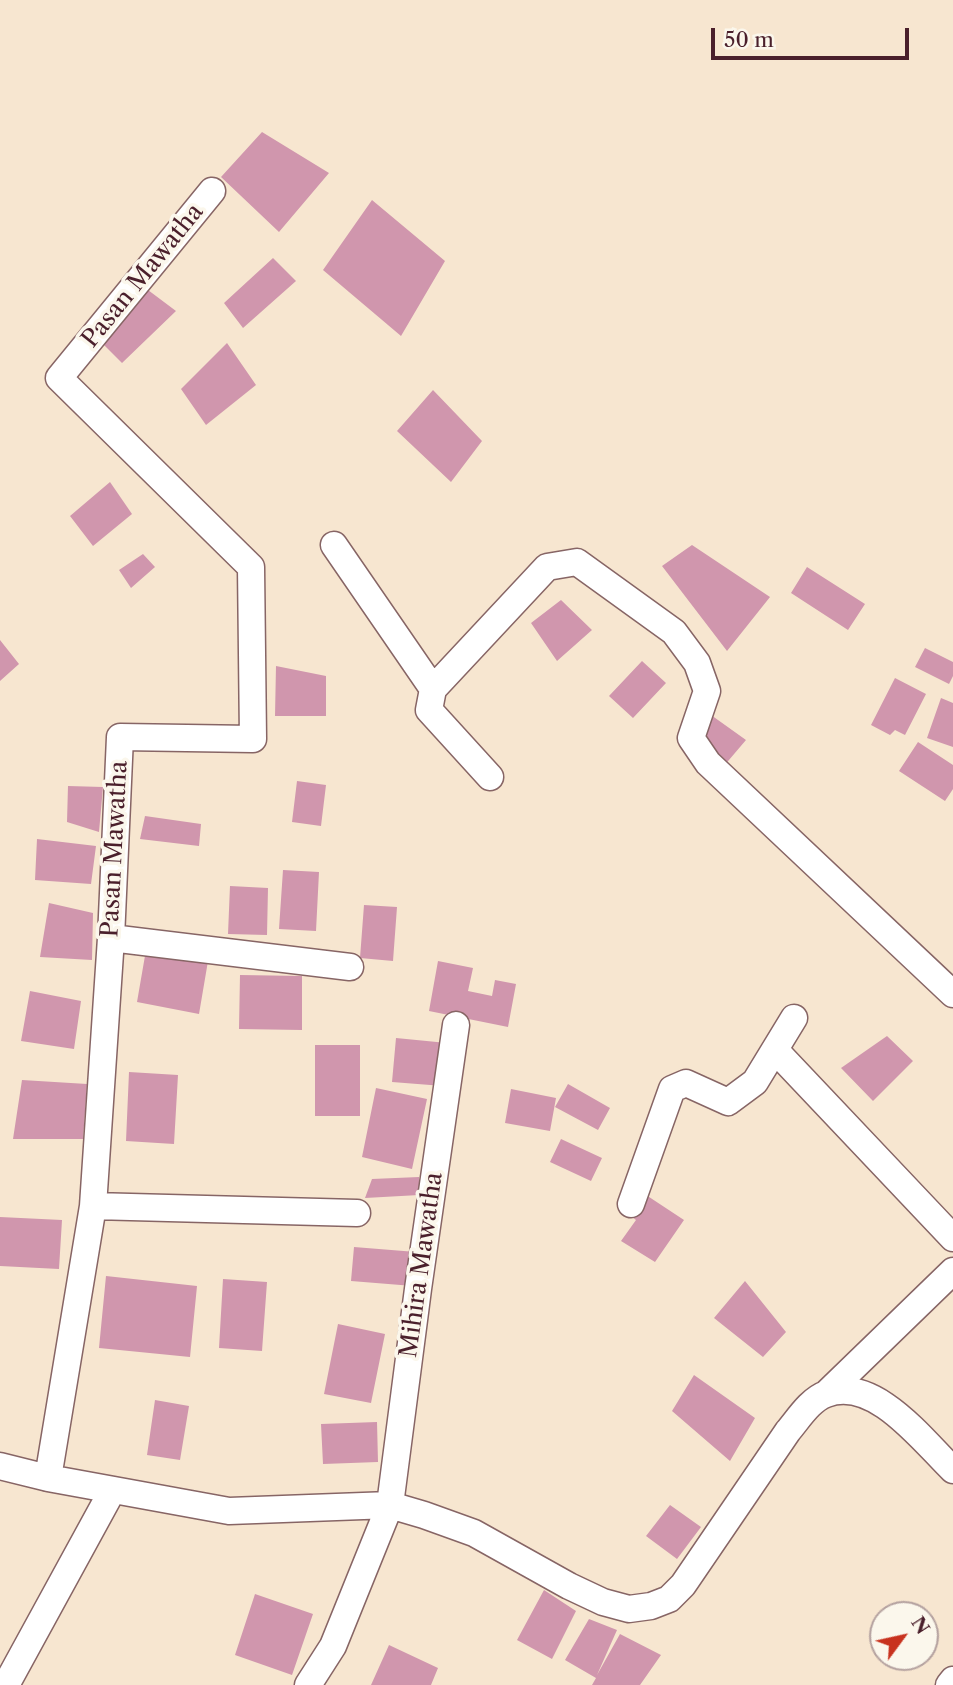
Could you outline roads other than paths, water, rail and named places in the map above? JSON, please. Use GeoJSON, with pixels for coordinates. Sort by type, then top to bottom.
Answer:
{"type":"FeatureCollection","features":[{"type":"Feature","properties":{"kind":"street","name":"Pasan Mawatha"},"geometry":{"type":"LineString","coordinates":[[48,1478],[93,1206],[111,938],[120,737],[253,739],[251,567],[59,378],[212,191]]}},
{"type":"Feature","properties":{"kind":"street"},"geometry":{"type":"LineString","coordinates":[[334,545],[433,689]]}},
{"type":"Feature","properties":{"kind":"street"},"geometry":{"type":"LineString","coordinates":[[490,777],[429,710],[433,689],[547,567],[577,562],[674,632],[697,663],[707,691],[691,738],[708,763],[953,994]]}},
{"type":"Feature","properties":{"kind":"street"},"geometry":{"type":"LineString","coordinates":[[111,938],[350,967]]}},
{"type":"Feature","properties":{"kind":"street"},"geometry":{"type":"LineString","coordinates":[[631,1204],[672,1089],[687,1083],[728,1102],[755,1082],[794,1018]]}},
{"type":"Feature","properties":{"kind":"street","name":"Mihira Mawatha"},"geometry":{"type":"LineString","coordinates":[[308,1685],[333,1646],[390,1505],[456,1026]]}},
{"type":"Feature","properties":{"kind":"street"},"geometry":{"type":"LineString","coordinates":[[775,1050],[953,1238]]}},
{"type":"Feature","properties":{"kind":"street"},"geometry":{"type":"LineString","coordinates":[[93,1206],[357,1213]]}},
{"type":"Feature","properties":{"kind":"street"},"geometry":{"type":"LineString","coordinates":[[0,1466],[113,1491],[229,1511],[390,1505],[424,1514],[474,1533],[603,1602],[629,1609],[651,1606],[668,1599],[683,1585],[807,1407],[826,1394],[953,1271]]}},
{"type":"Feature","properties":{"kind":"street"},"geometry":{"type":"LineString","coordinates":[[826,1394],[846,1390],[877,1399],[905,1422],[953,1470]]}},
{"type":"Feature","properties":{"kind":"street"},"geometry":{"type":"LineString","coordinates":[[6,1685],[113,1491]]}},
{"type":"Feature","properties":{"kind":"street"},"geometry":{"type":"LineString","coordinates":[[949,1685],[953,1680]]}}]}
